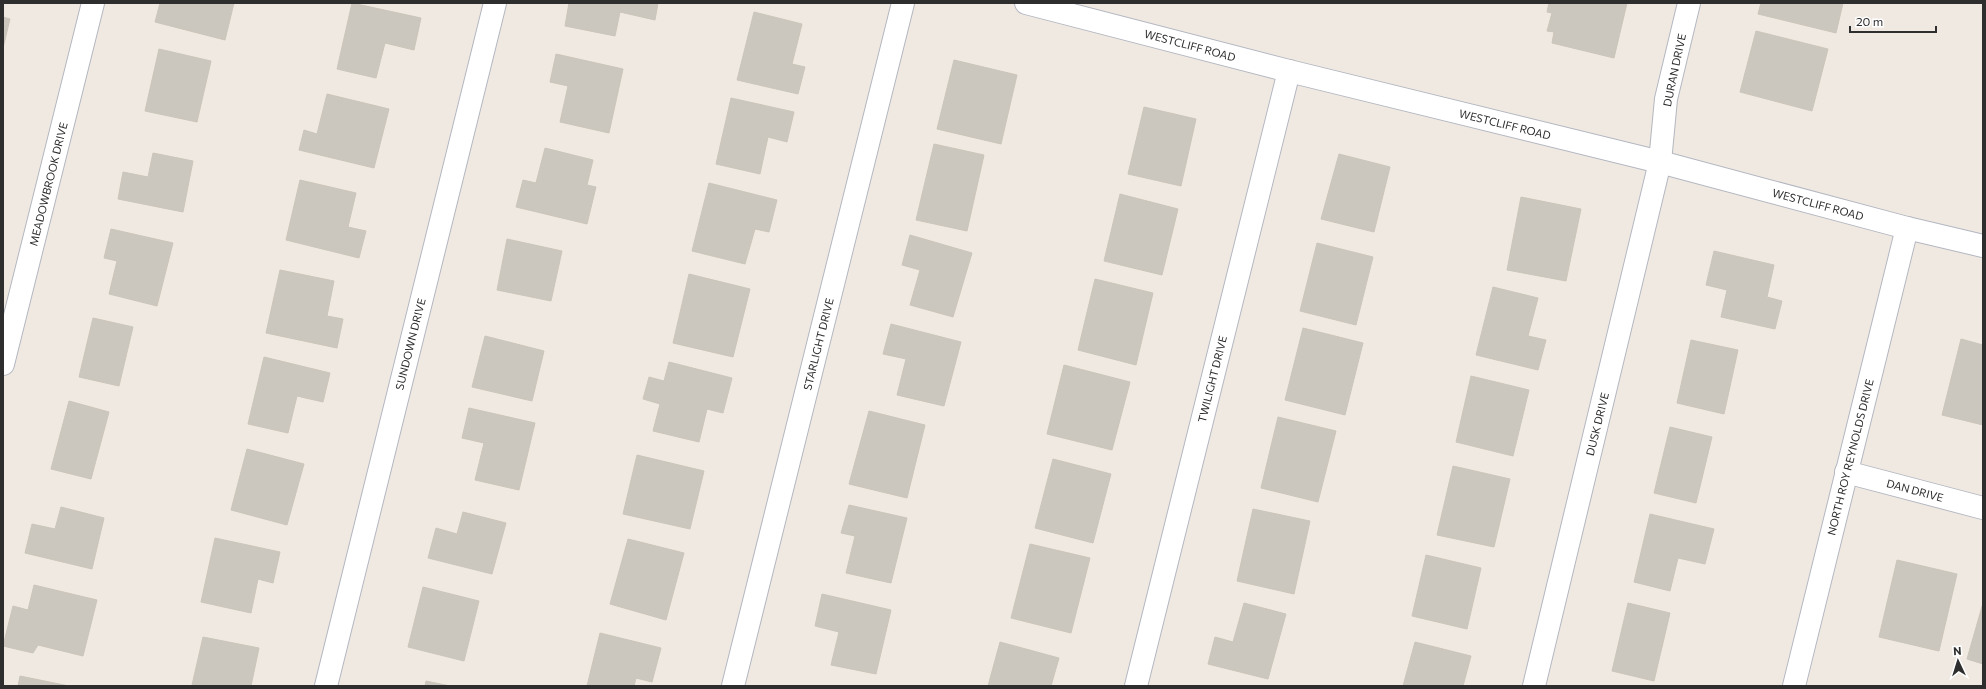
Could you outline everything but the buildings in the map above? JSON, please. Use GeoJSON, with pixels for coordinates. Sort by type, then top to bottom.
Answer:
{"type":"FeatureCollection","features":[{"type":"Feature","properties":{"kind":"street","name":"MEADOWBROOK DRIVE"},"geometry":{"type":"LineString","coordinates":[[3,364],[92,3]]}},
{"type":"Feature","properties":{"kind":"street","name":"SUNDOWN DRIVE"},"geometry":{"type":"LineString","coordinates":[[326,686],[495,3]]}},
{"type":"Feature","properties":{"kind":"street","name":"STARLIGHT DRIVE"},"geometry":{"type":"LineString","coordinates":[[733,686],[903,3]]}},
{"type":"Feature","properties":{"kind":"street","name":"WESTCLIFF ROAD"},"geometry":{"type":"LineString","coordinates":[[1027,3],[1289,71],[1660,162],[1907,228],[1983,246]]}},
{"type":"Feature","properties":{"kind":"street","name":"DURAN DRIVE"},"geometry":{"type":"LineString","coordinates":[[1660,162],[1666,99],[1689,3]]}},
{"type":"Feature","properties":{"kind":"street","name":"TWILIGHT DRIVE"},"geometry":{"type":"LineString","coordinates":[[1136,686],[1289,71]]}},
{"type":"Feature","properties":{"kind":"street","name":"DUSK DRIVE"},"geometry":{"type":"LineString","coordinates":[[1534,686],[1660,162]]}},
{"type":"Feature","properties":{"kind":"street","name":"NORTH ROY REYNOLDS DRIVE"},"geometry":{"type":"LineString","coordinates":[[1794,686],[1907,228]]}},
{"type":"Feature","properties":{"kind":"street","name":"DAN DRIVE"},"geometry":{"type":"LineString","coordinates":[[1846,472],[1983,508]]}}]}
